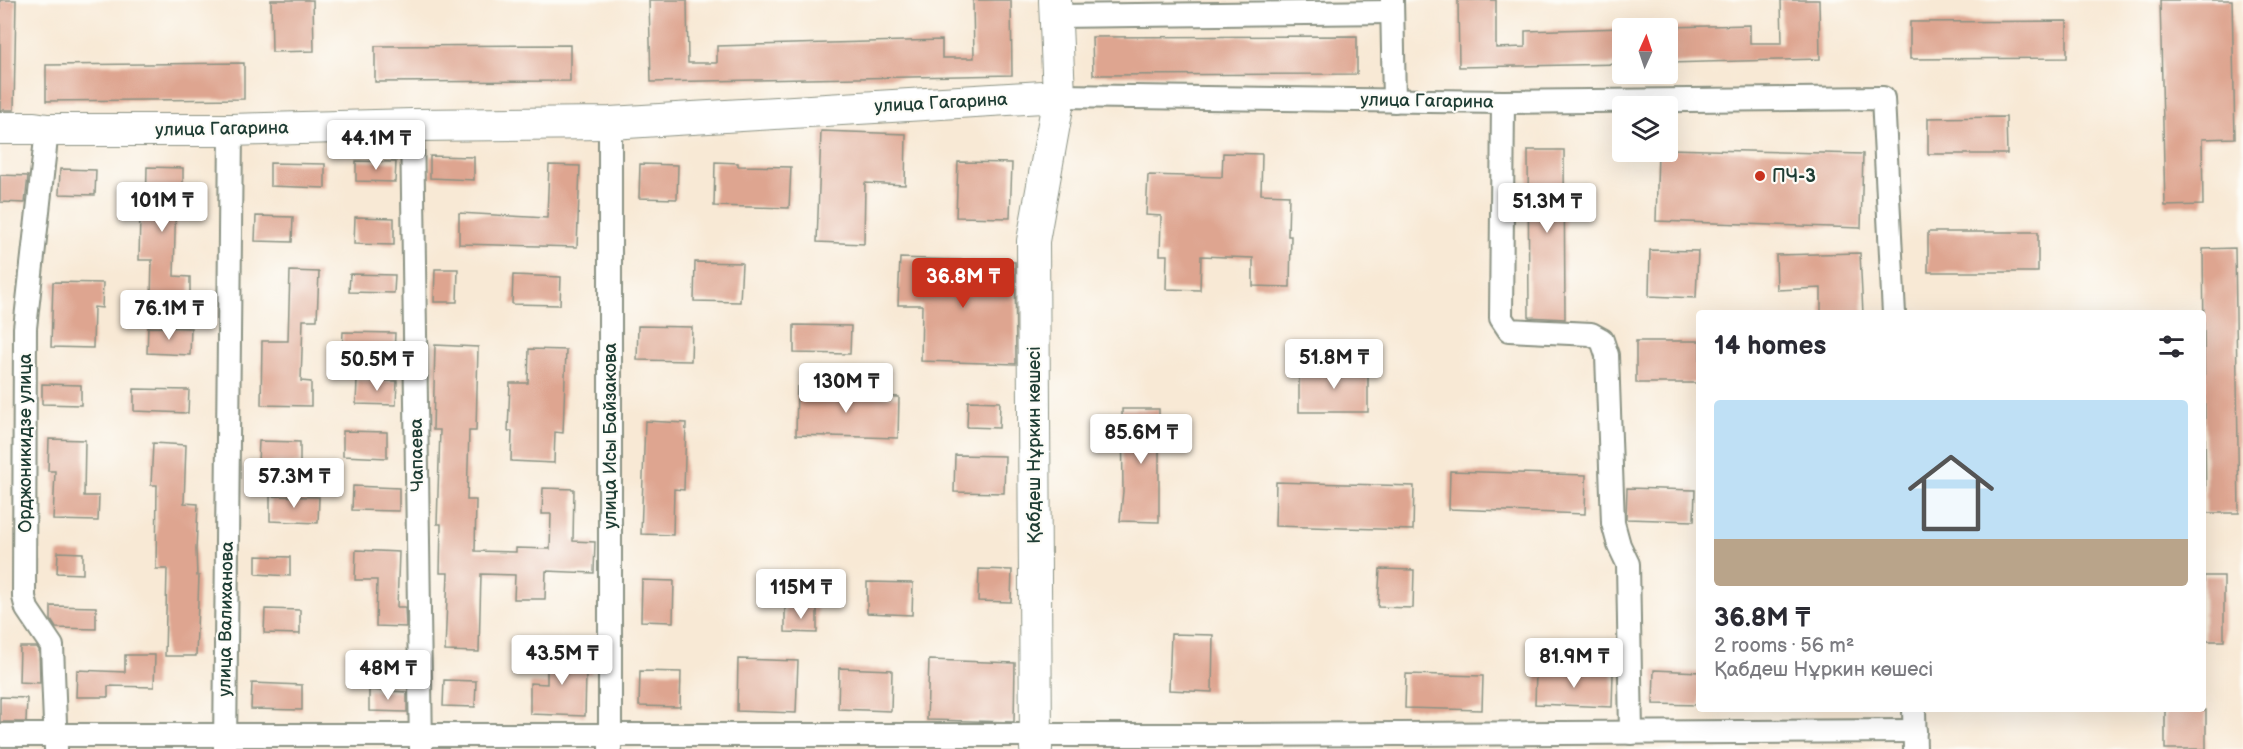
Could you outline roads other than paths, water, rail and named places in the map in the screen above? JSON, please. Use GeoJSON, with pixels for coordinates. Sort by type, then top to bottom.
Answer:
{"type":"FeatureCollection","features":[{"type":"Feature","properties":{"kind":"street"},"geometry":{"type":"LineString","coordinates":[[1056,8],[1392,6],[1394,101]]}},
{"type":"Feature","properties":{"kind":"street","name":"Қабдеш Нұркин көшесі"},"geometry":{"type":"LineString","coordinates":[[1036,742],[1033,241],[1059,96],[1056,8]]}},
{"type":"Feature","properties":{"kind":"street","name":"улица Гагарина"},"geometry":{"type":"LineString","coordinates":[[0,128],[231,130],[610,123],[1059,96],[1503,102],[1883,98],[1894,310]]}},
{"type":"Feature","properties":{"kind":"street"},"geometry":{"type":"LineString","coordinates":[[1503,102],[1502,318],[1509,330],[1591,334],[1602,340],[1607,355],[1613,523],[1619,545],[1628,564],[1630,733]]}},
{"type":"Feature","properties":{"kind":"street","name":"улица Исы Байзакова"},"geometry":{"type":"LineString","coordinates":[[610,123],[610,743]]}},
{"type":"Feature","properties":{"kind":"street","name":"Чапаева"},"geometry":{"type":"LineString","coordinates":[[412,125],[421,742]]}},
{"type":"Feature","properties":{"kind":"street","name":"Орджоникидзе улица"},"geometry":{"type":"LineString","coordinates":[[47,130],[25,328],[24,597],[27,609],[52,646],[55,743]]}},
{"type":"Feature","properties":{"kind":"street","name":"улица Валиханова"},"geometry":{"type":"LineString","coordinates":[[225,743],[231,130]]}},
{"type":"Feature","properties":{"kind":"street"},"geometry":{"type":"LineString","coordinates":[[0,735],[55,743],[1407,742],[1581,741],[1630,733],[1747,741],[1915,730]]}},
{"type":"Feature","properties":{"kind":"place","name":"ПЧ-3"},"geometry":{"type":"Point","coordinates":[1760,176]}}]}
